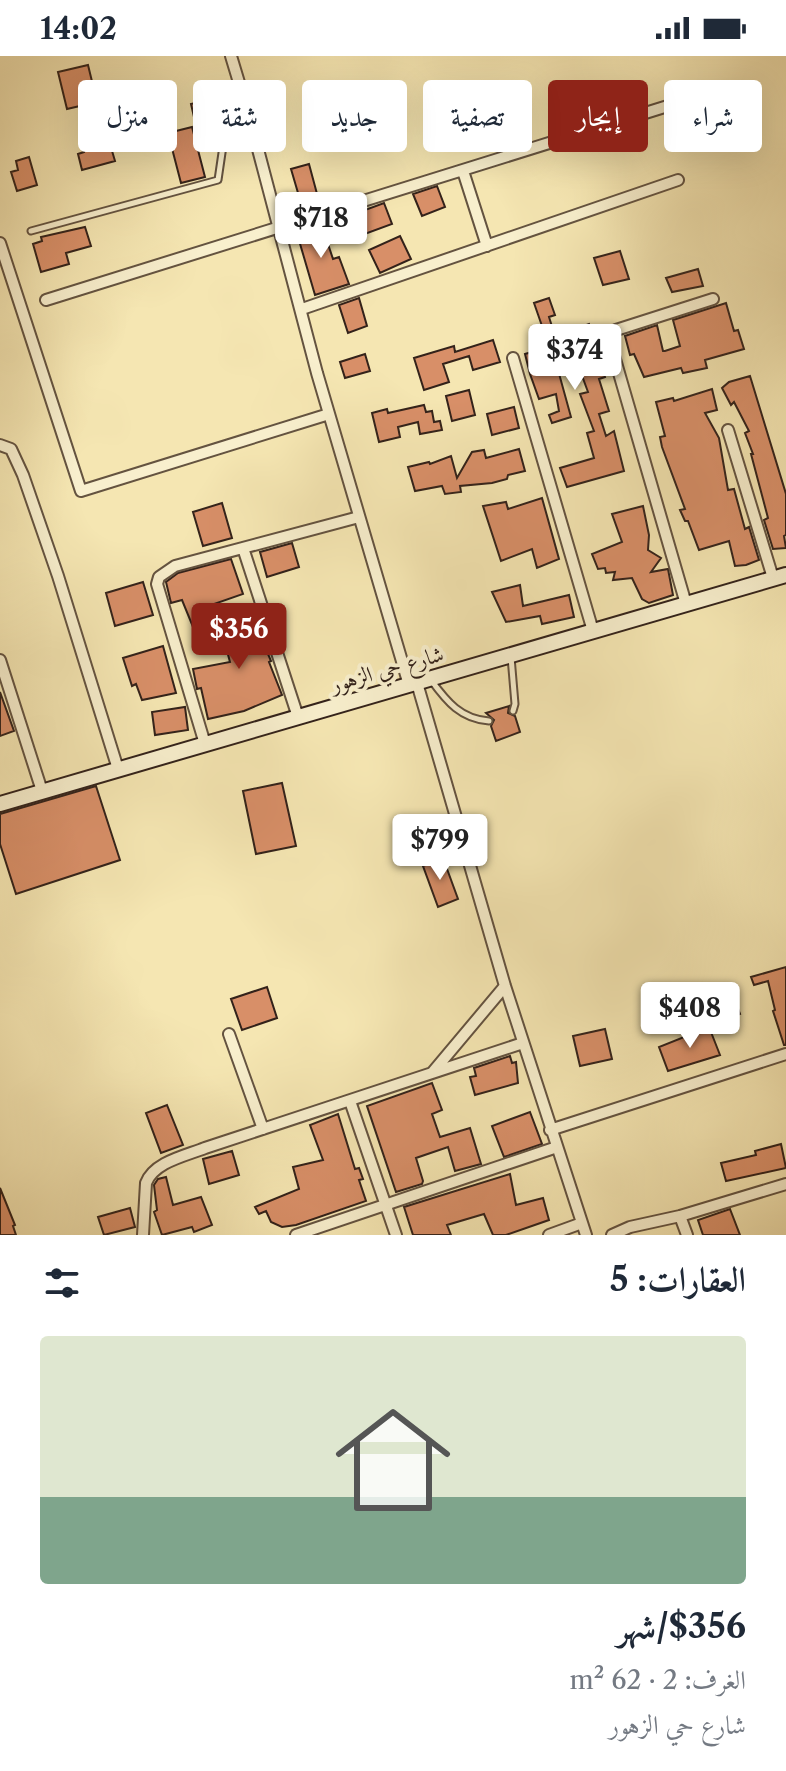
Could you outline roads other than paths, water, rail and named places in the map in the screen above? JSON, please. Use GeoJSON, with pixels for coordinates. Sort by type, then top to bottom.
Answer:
{"type":"FeatureCollection","features":[{"type":"Feature","properties":{"kind":"street"},"geometry":{"type":"LineString","coordinates":[[231,56],[238,80]]}},
{"type":"Feature","properties":{"kind":"street"},"geometry":{"type":"LineString","coordinates":[[46,300],[664,107]]}},
{"type":"Feature","properties":{"kind":"street"},"geometry":{"type":"LineString","coordinates":[[259,152],[359,517],[419,682],[505,986],[586,1235]]}},
{"type":"Feature","properties":{"kind":"street"},"geometry":{"type":"LineString","coordinates":[[463,171],[487,246]]}},
{"type":"Feature","properties":{"kind":"street"},"geometry":{"type":"LineString","coordinates":[[302,309],[678,180]]}},
{"type":"Feature","properties":{"kind":"street"},"geometry":{"type":"LineString","coordinates":[[0,243],[81,491],[329,414]]}},
{"type":"Feature","properties":{"kind":"street"},"geometry":{"type":"LineString","coordinates":[[686,604],[610,342],[611,334],[616,330],[713,299]]}},
{"type":"Feature","properties":{"kind":"street"},"geometry":{"type":"LineString","coordinates":[[513,358],[593,631]]}},
{"type":"Feature","properties":{"kind":"street"},"geometry":{"type":"LineString","coordinates":[[728,430],[780,576]]}},
{"type":"Feature","properties":{"kind":"street"},"geometry":{"type":"LineString","coordinates":[[0,445],[11,449],[23,475],[118,769]]}},
{"type":"Feature","properties":{"kind":"street"},"geometry":{"type":"LineString","coordinates":[[205,744],[157,584],[163,572],[175,566],[359,517]]}},
{"type":"Feature","properties":{"kind":"street"},"geometry":{"type":"LineString","coordinates":[[243,548],[298,717]]}},
{"type":"Feature","properties":{"kind":"street","name":"شارع حي الزهور"},"geometry":{"type":"LineString","coordinates":[[0,804],[780,576]]}},
{"type":"Feature","properties":{"kind":"street"},"geometry":{"type":"LineString","coordinates":[[0,660],[42,791]]}},
{"type":"Feature","properties":{"kind":"street"},"geometry":{"type":"LineString","coordinates":[[432,1073],[505,986]]}},
{"type":"Feature","properties":{"kind":"street"},"geometry":{"type":"LineString","coordinates":[[229,1034],[263,1129]]}},
{"type":"Feature","properties":{"kind":"street"},"geometry":{"type":"LineString","coordinates":[[143,1235],[146,1183],[154,1170],[205,1148],[523,1043]]}},
{"type":"Feature","properties":{"kind":"street"},"geometry":{"type":"LineString","coordinates":[[550,1130],[786,1054]]}},
{"type":"Feature","properties":{"kind":"street"},"geometry":{"type":"LineString","coordinates":[[350,1101],[396,1235]]}},
{"type":"Feature","properties":{"kind":"street"},"geometry":{"type":"LineString","coordinates":[[296,1235],[557,1147]]}},
{"type":"Feature","properties":{"kind":"street"},"geometry":{"type":"LineString","coordinates":[[612,1235],[630,1227],[680,1216],[786,1184]]}},
{"type":"Feature","properties":{"kind":"street"},"geometry":{"type":"LineString","coordinates":[[680,1216],[687,1235]]}},
{"type":"Feature","properties":{"kind":"street"},"geometry":{"type":"LineString","coordinates":[[549,1235],[582,1223]]}},
{"type":"Feature","properties":{"kind":"lane"},"geometry":{"type":"LineString","coordinates":[[31,231],[218,180],[222,152]]}},
{"type":"Feature","properties":{"kind":"lane"},"geometry":{"type":"LineString","coordinates":[[510,655],[513,711]]}},
{"type":"Feature","properties":{"kind":"lane"},"geometry":{"type":"LineString","coordinates":[[419,682],[464,716],[489,721]]}}]}
